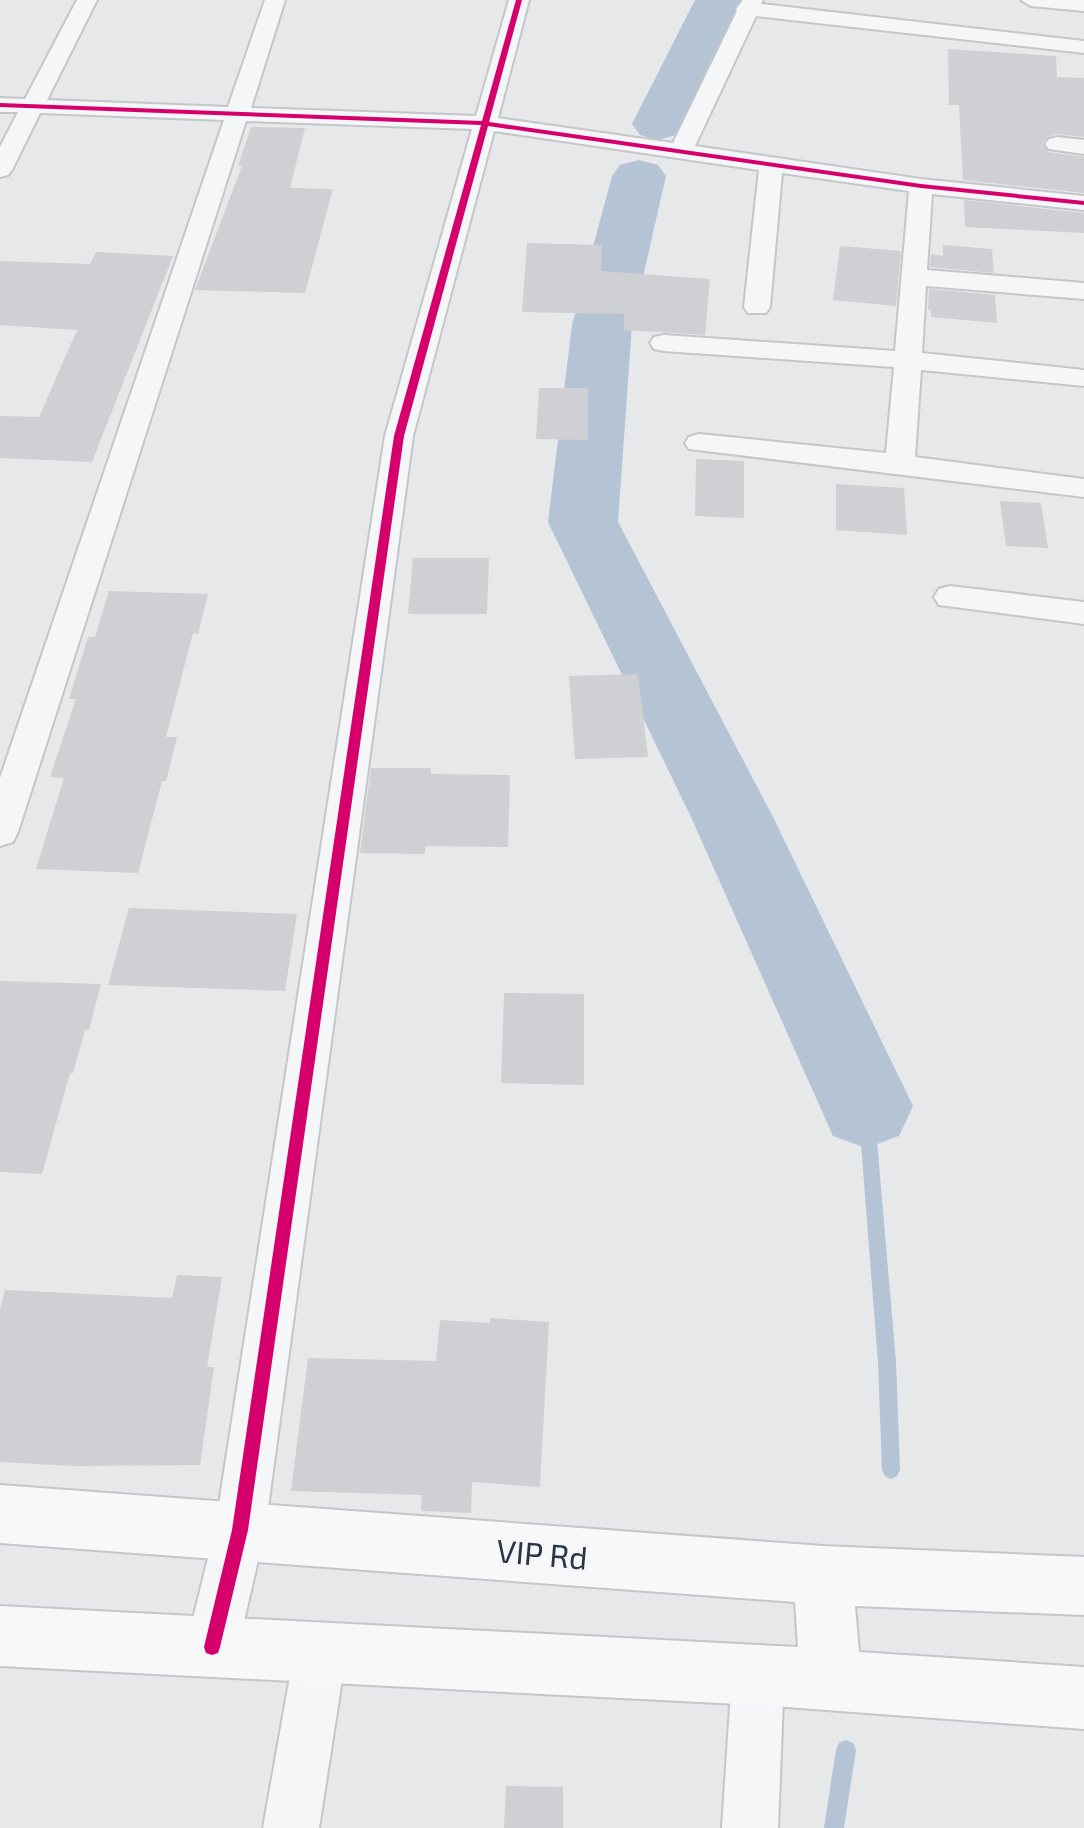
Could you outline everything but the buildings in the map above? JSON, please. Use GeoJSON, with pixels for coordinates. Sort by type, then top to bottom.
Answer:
{"type":"FeatureCollection","features":[{"type":"Feature","properties":{"kind":"street"},"geometry":{"type":"LineString","coordinates":[[0,170],[87,0]]}},
{"type":"Feature","properties":{"kind":"street"},"geometry":{"type":"LineString","coordinates":[[0,832],[275,0]]}},
{"type":"Feature","properties":{"kind":"street"},"geometry":{"type":"LineString","coordinates":[[212,1647],[240,1530],[399,436],[519,0]]}},
{"type":"Feature","properties":{"kind":"street"},"geometry":{"type":"LineString","coordinates":[[1031,0],[1084,5]]}},
{"type":"Feature","properties":{"kind":"street"},"geometry":{"type":"LineString","coordinates":[[681,152],[750,4],[1084,47]]}},
{"type":"Feature","properties":{"kind":"street"},"geometry":{"type":"LineString","coordinates":[[0,105],[484,123],[921,186],[1084,203]]}},
{"type":"Feature","properties":{"kind":"street"},"geometry":{"type":"LineString","coordinates":[[1057,144],[1084,147]]}},
{"type":"Feature","properties":{"kind":"street"},"geometry":{"type":"LineString","coordinates":[[757,307],[771,165]]}},
{"type":"Feature","properties":{"kind":"street"},"geometry":{"type":"LineString","coordinates":[[900,464],[921,186]]}},
{"type":"Feature","properties":{"kind":"street"},"geometry":{"type":"LineString","coordinates":[[915,277],[1084,291]]}},
{"type":"Feature","properties":{"kind":"street"},"geometry":{"type":"LineString","coordinates":[[664,343],[908,360],[1084,378]]}},
{"type":"Feature","properties":{"kind":"street"},"geometry":{"type":"LineString","coordinates":[[699,443],[900,464],[1084,488]]}},
{"type":"Feature","properties":{"kind":"street"},"geometry":{"type":"LineString","coordinates":[[950,597],[1084,613]]}},
{"type":"Feature","properties":{"kind":"street","name":"VIP Rd"},"geometry":{"type":"LineString","coordinates":[[0,1514],[823,1575],[1084,1586]]}},
{"type":"Feature","properties":{"kind":"street"},"geometry":{"type":"LineString","coordinates":[[823,1575],[831,1680]]}},
{"type":"Feature","properties":{"kind":"street"},"geometry":{"type":"LineString","coordinates":[[0,1636],[758,1675],[1084,1698]]}},
{"type":"Feature","properties":{"kind":"street"},"geometry":{"type":"LineString","coordinates":[[291,1828],[320,1654]]}},
{"type":"Feature","properties":{"kind":"street"},"geometry":{"type":"LineString","coordinates":[[750,1828],[758,1675]]}},
{"type":"Feature","properties":{"kind":"waterway"},"geometry":{"type":"LineString","coordinates":[[658,124],[718,0]]}},
{"type":"Feature","properties":{"kind":"waterway"},"geometry":{"type":"LineString","coordinates":[[639,176],[602,325],[583,522],[732,817],[866,1106]]}},
{"type":"Feature","properties":{"kind":"waterway"},"geometry":{"type":"LineString","coordinates":[[866,1106],[887,1362],[891,1470]]}},
{"type":"Feature","properties":{"kind":"waterway"},"geometry":{"type":"LineString","coordinates":[[834,1828],[846,1750]]}},
{"type":"Feature","properties":{"kind":"cycle path"},"geometry":{"type":"LineString","coordinates":[[212,1647],[240,1530],[399,436],[519,0]]}},
{"type":"Feature","properties":{"kind":"cycle path"},"geometry":{"type":"LineString","coordinates":[[0,105],[484,123],[921,186],[1084,203]]}}]}
